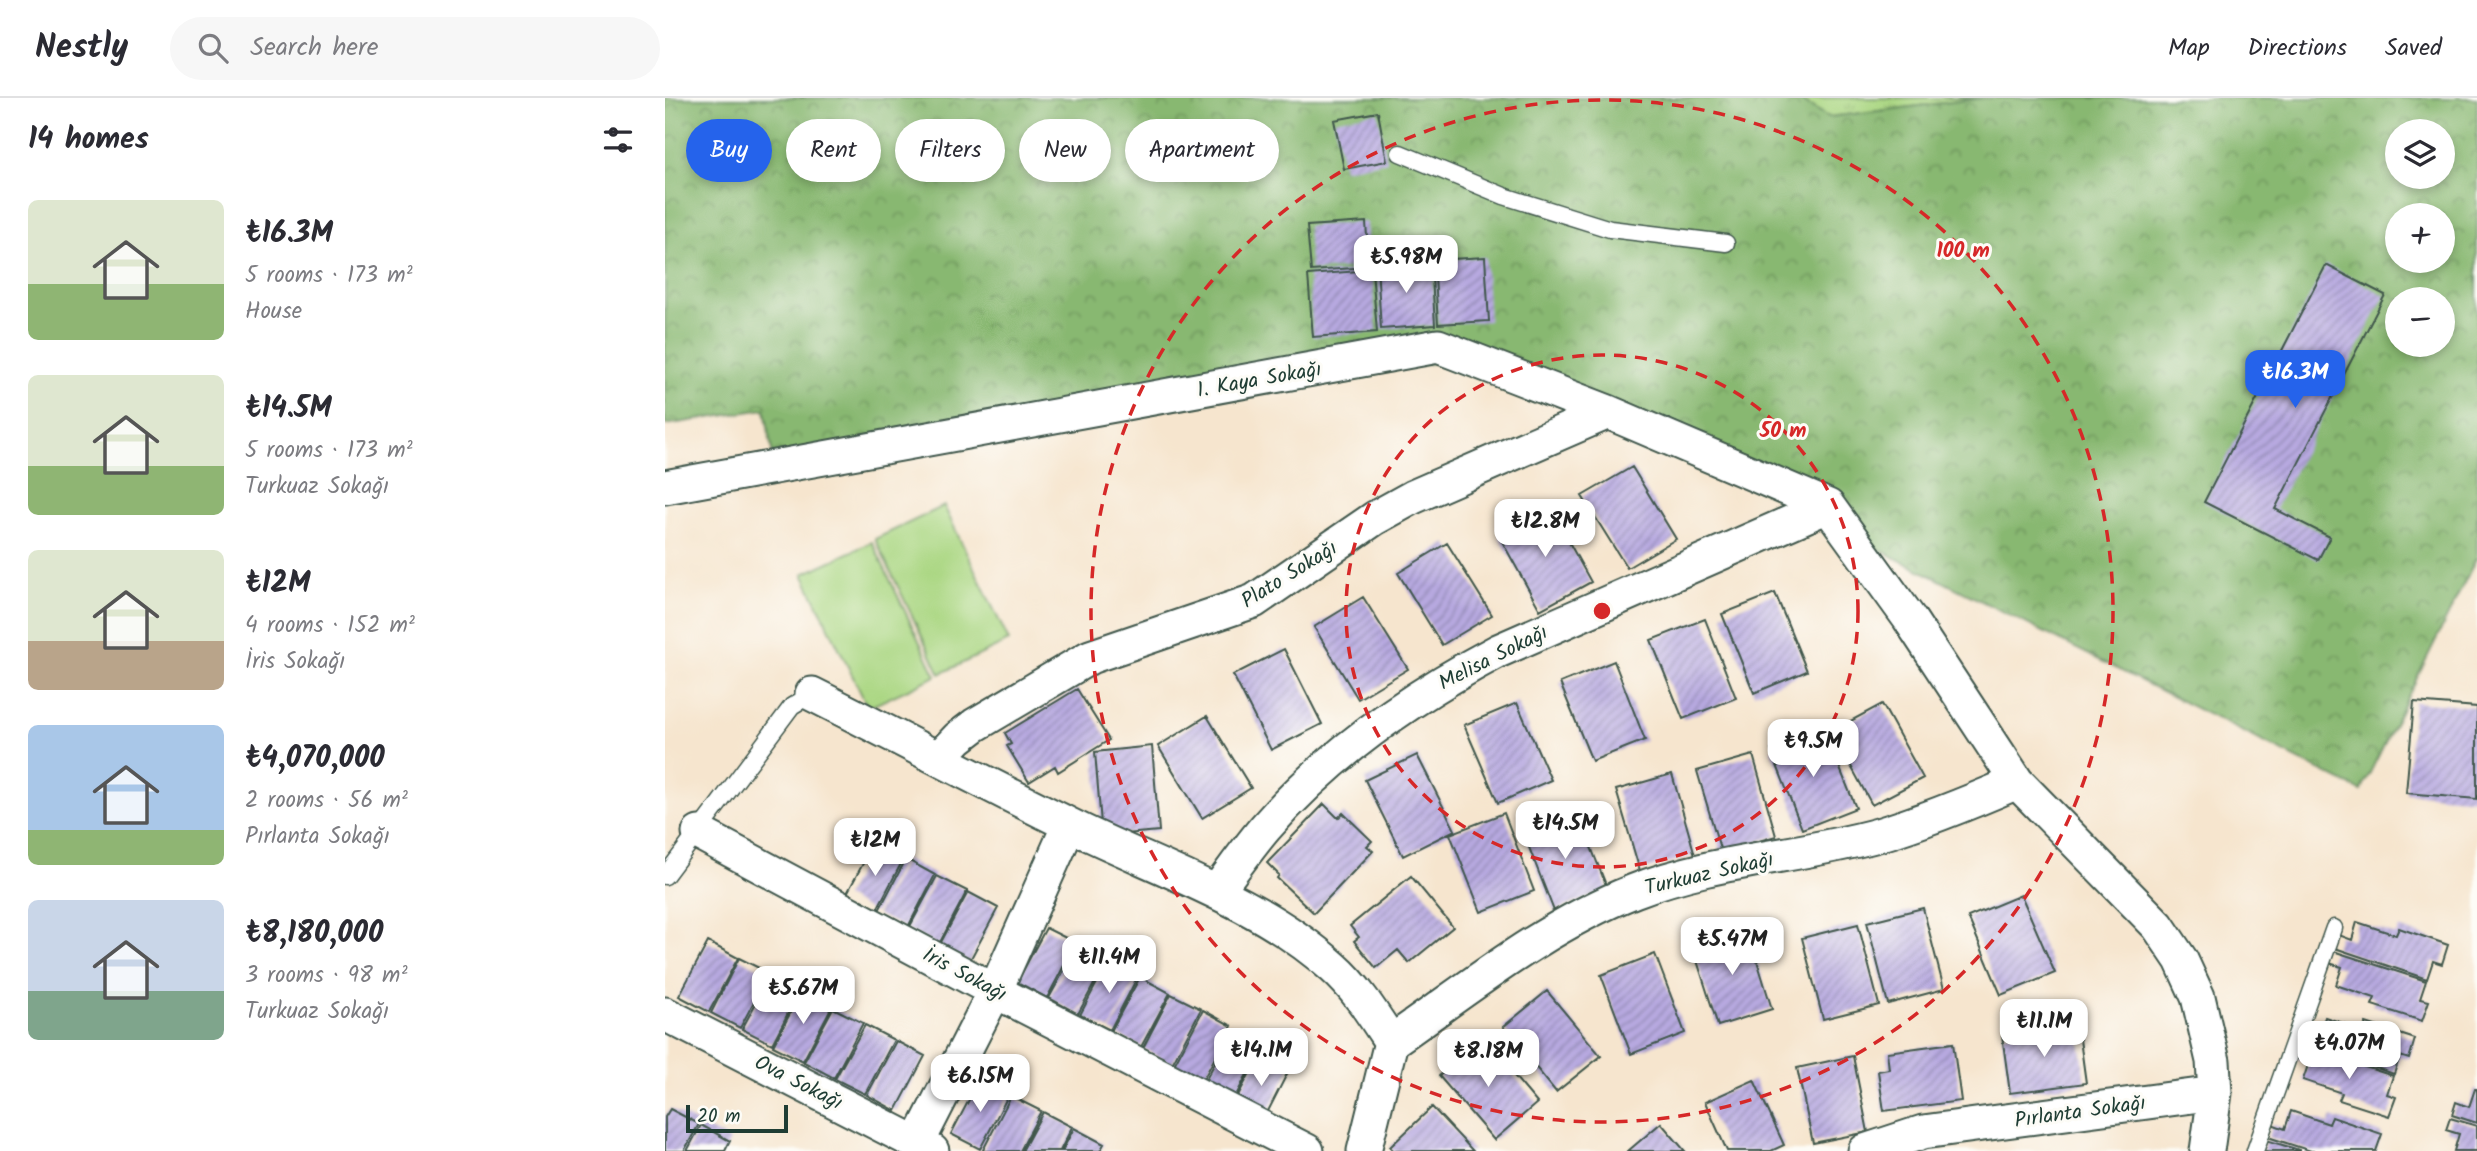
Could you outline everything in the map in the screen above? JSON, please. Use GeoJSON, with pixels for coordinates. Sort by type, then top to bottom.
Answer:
{"type":"FeatureCollection","features":[{"type":"Feature","properties":{"kind":"street","name":"1. Kaya Sokağı"},"geometry":{"type":"LineString","coordinates":[[665,487],[1438,346],[1608,412],[1828,506]]}},
{"type":"Feature","properties":{"kind":"street","name":"Plato Sokağı"},"geometry":{"type":"LineString","coordinates":[[939,758],[975,725],[1090,657],[1254,601],[1374,518],[1413,497],[1608,412]]}},
{"type":"Feature","properties":{"kind":"street"},"geometry":{"type":"LineString","coordinates":[[1828,506],[1909,618],[2017,782],[2158,926],[2181,960],[2198,997],[2213,1062],[2215,1093],[2207,1151]]}},
{"type":"Feature","properties":{"kind":"street","name":"Melisa Sokağı"},"geometry":{"type":"LineString","coordinates":[[1216,892],[1264,829],[1310,782],[1339,754],[1399,708],[1498,650],[1828,506]]}},
{"type":"Feature","properties":{"kind":"street"},"geometry":{"type":"LineString","coordinates":[[812,694],[1069,825],[1216,892],[1305,944],[1335,968],[1366,1004],[1391,1042],[1364,1151]]}},
{"type":"Feature","properties":{"kind":"street","name":"Turkuaz Sokağı"},"geometry":{"type":"LineString","coordinates":[[1391,1042],[1534,943],[1588,911],[1636,890],[1693,872],[1877,835],[1924,820],[2017,782]]}},
{"type":"Feature","properties":{"kind":"street"},"geometry":{"type":"LineString","coordinates":[[925,1147],[1069,825]]}},
{"type":"Feature","properties":{"kind":"street","name":"İris Sokağı"},"geometry":{"type":"LineString","coordinates":[[699,833],[1307,1151]]}},
{"type":"Feature","properties":{"kind":"street","name":"Ova Sokağı"},"geometry":{"type":"LineString","coordinates":[[665,1014],[925,1147]]}},
{"type":"Feature","properties":{"kind":"street","name":"Pırlanta Sokağı"},"geometry":{"type":"LineString","coordinates":[[1865,1151],[1923,1132],[2215,1093]]}},
{"type":"Feature","properties":{"kind":"lane"},"geometry":{"type":"LineString","coordinates":[[1400,153],[1504,196],[1610,229],[1726,243]]}},
{"type":"Feature","properties":{"kind":"lane"},"geometry":{"type":"LineString","coordinates":[[665,876],[792,706],[812,694]]}},
{"type":"Feature","properties":{"kind":"lane"},"geometry":{"type":"LineString","coordinates":[[2255,1151],[2334,928]]}},
{"type":"Feature","properties":{"kind":"green space"},"geometry":{"type":"Polygon","coordinates":[[[665,98],[1796,98],[1829,117],[1984,98],[2477,98],[2477,557],[2361,791],[1488,354],[775,470],[765,409],[665,425],[665,98]]]}},
{"type":"Feature","properties":{"kind":"green space"},"geometry":{"type":"Polygon","coordinates":[[[1796,98],[1984,98],[1829,117],[1796,98]]]}},
{"type":"Feature","properties":{"kind":"green space"},"geometry":{"type":"Polygon","coordinates":[[[944,506],[1009,641],[940,674],[875,539],[944,506]]]}},
{"type":"Feature","properties":{"kind":"green space"},"geometry":{"type":"Polygon","coordinates":[[[872,542],[936,676],[868,708],[803,574],[872,542]]]}},
{"type":"Feature","properties":{"kind":"building"},"geometry":{"type":"Polygon","coordinates":[[[1378,112],[1387,161],[1344,169],[1334,120],[1378,112]]]}},
{"type":"Feature","properties":{"kind":"building"},"geometry":{"type":"Polygon","coordinates":[[[1366,222],[1369,267],[1311,271],[1307,226],[1366,222]]]}},
{"type":"Feature","properties":{"kind":"building"},"geometry":{"type":"Polygon","coordinates":[[[1485,257],[1489,321],[1438,324],[1434,260],[1485,257]]]}},
{"type":"Feature","properties":{"kind":"building"},"geometry":{"type":"Polygon","coordinates":[[[1431,261],[1435,325],[1381,329],[1377,265],[1431,261]]]}},
{"type":"Feature","properties":{"kind":"building"},"geometry":{"type":"Polygon","coordinates":[[[2326,265],[2385,295],[2275,509],[2330,537],[2318,560],[2204,502],[2326,265]]]}},
{"type":"Feature","properties":{"kind":"building"},"geometry":{"type":"Polygon","coordinates":[[[1372,270],[1377,332],[1313,337],[1308,275],[1372,270]]]}},
{"type":"Feature","properties":{"kind":"building"},"geometry":{"type":"Polygon","coordinates":[[[1632,467],[1676,539],[1627,568],[1582,496],[1632,467]]]}},
{"type":"Feature","properties":{"kind":"building"},"geometry":{"type":"Polygon","coordinates":[[[1550,508],[1591,582],[1540,610],[1499,536],[1550,508]]]}},
{"type":"Feature","properties":{"kind":"building"},"geometry":{"type":"Polygon","coordinates":[[[1447,543],[1492,615],[1442,645],[1398,573],[1447,543]]]}},
{"type":"Feature","properties":{"kind":"building"},"geometry":{"type":"Polygon","coordinates":[[[1775,593],[1807,671],[1754,693],[1722,614],[1775,593]]]}},
{"type":"Feature","properties":{"kind":"building"},"geometry":{"type":"Polygon","coordinates":[[[1363,597],[1408,669],[1358,699],[1314,627],[1363,597]]]}},
{"type":"Feature","properties":{"kind":"building"},"geometry":{"type":"Polygon","coordinates":[[[1705,619],[1736,698],[1683,719],[1651,640],[1705,619]]]}},
{"type":"Feature","properties":{"kind":"building"},"geometry":{"type":"Polygon","coordinates":[[[1284,649],[1322,724],[1271,750],[1233,675],[1284,649]]]}},
{"type":"Feature","properties":{"kind":"building"},"geometry":{"type":"Polygon","coordinates":[[[1614,661],[1645,740],[1592,761],[1560,683],[1614,661]]]}},
{"type":"Feature","properties":{"kind":"building"},"geometry":{"type":"Polygon","coordinates":[[[1077,689],[1109,740],[1058,772],[1055,766],[1029,782],[1007,746],[1011,744],[1005,733],[1077,689]]]}},
{"type":"Feature","properties":{"kind":"building"},"geometry":{"type":"Polygon","coordinates":[[[2414,702],[2477,707],[2477,799],[2406,793],[2414,702]]]}},
{"type":"Feature","properties":{"kind":"building"},"geometry":{"type":"Polygon","coordinates":[[[1517,703],[1551,780],[1498,803],[1464,725],[1517,703]]]}},
{"type":"Feature","properties":{"kind":"building"},"geometry":{"type":"Polygon","coordinates":[[[1882,704],[1923,778],[1872,805],[1832,731],[1882,704]]]}},
{"type":"Feature","properties":{"kind":"building"},"geometry":{"type":"Polygon","coordinates":[[[1207,716],[1251,788],[1202,818],[1158,746],[1207,716]]]}},
{"type":"Feature","properties":{"kind":"building"},"geometry":{"type":"Polygon","coordinates":[[[1824,729],[1856,808],[1802,829],[1771,750],[1824,729]]]}},
{"type":"Feature","properties":{"kind":"building"},"geometry":{"type":"Polygon","coordinates":[[[1152,746],[1159,831],[1102,836],[1095,752],[1152,746]]]}},
{"type":"Feature","properties":{"kind":"building"},"geometry":{"type":"Polygon","coordinates":[[[1417,755],[1455,830],[1403,856],[1365,780],[1417,755]]]}},
{"type":"Feature","properties":{"kind":"building"},"geometry":{"type":"Polygon","coordinates":[[[1753,755],[1776,836],[1721,852],[1697,771],[1753,755]]]}},
{"type":"Feature","properties":{"kind":"building"},"geometry":{"type":"Polygon","coordinates":[[[1672,774],[1695,855],[1640,871],[1616,790],[1672,774]]]}},
{"type":"Feature","properties":{"kind":"building"},"geometry":{"type":"Polygon","coordinates":[[[1324,804],[1338,818],[1343,813],[1372,841],[1367,846],[1373,851],[1314,913],[1277,878],[1279,875],[1267,863],[1324,804]]]}},
{"type":"Feature","properties":{"kind":"building"},"geometry":{"type":"Polygon","coordinates":[[[1577,812],[1608,890],[1554,911],[1523,832],[1577,812]]]}},
{"type":"Feature","properties":{"kind":"building"},"geometry":{"type":"Polygon","coordinates":[[[1504,813],[1534,891],[1481,912],[1450,834],[1504,813]]]}},
{"type":"Feature","properties":{"kind":"building"},"geometry":{"type":"Polygon","coordinates":[[[874,843],[904,858],[875,913],[845,897],[874,843]]]}},
{"type":"Feature","properties":{"kind":"building"},"geometry":{"type":"Polygon","coordinates":[[[906,859],[935,875],[907,929],[877,914],[906,859]]]}},
{"type":"Feature","properties":{"kind":"building"},"geometry":{"type":"Polygon","coordinates":[[[937,876],[967,891],[938,946],[908,930],[937,876]]]}},
{"type":"Feature","properties":{"kind":"building"},"geometry":{"type":"Polygon","coordinates":[[[1411,876],[1453,927],[1409,963],[1398,950],[1376,968],[1354,941],[1359,937],[1350,926],[1411,876]]]}},
{"type":"Feature","properties":{"kind":"building"},"geometry":{"type":"Polygon","coordinates":[[[968,892],[998,908],[969,962],[939,946],[968,892]]]}},
{"type":"Feature","properties":{"kind":"building"},"geometry":{"type":"Polygon","coordinates":[[[2021,895],[2055,973],[2001,995],[1968,917],[2021,895]]]}},
{"type":"Feature","properties":{"kind":"building"},"geometry":{"type":"Polygon","coordinates":[[[1923,908],[1944,989],[1888,1004],[1867,922],[1923,908]]]}},
{"type":"Feature","properties":{"kind":"building"},"geometry":{"type":"Polygon","coordinates":[[[2357,922],[2396,935],[2399,928],[2448,945],[2442,964],[2433,961],[2427,979],[2335,948],[2339,935],[2352,940],[2357,922]]]}},
{"type":"Feature","properties":{"kind":"building"},"geometry":{"type":"Polygon","coordinates":[[[1858,924],[1879,1005],[1823,1019],[1802,938],[1858,924]]]}},
{"type":"Feature","properties":{"kind":"building"},"geometry":{"type":"Polygon","coordinates":[[[1046,928],[1076,943],[1047,998],[1017,982],[1046,928]]]}},
{"type":"Feature","properties":{"kind":"building"},"geometry":{"type":"Polygon","coordinates":[[[1747,928],[1772,1009],[1718,1026],[1692,945],[1747,928]]]}},
{"type":"Feature","properties":{"kind":"building"},"geometry":{"type":"Polygon","coordinates":[[[708,942],[738,958],[709,1012],[679,996],[708,942]]]}},
{"type":"Feature","properties":{"kind":"building"},"geometry":{"type":"Polygon","coordinates":[[[1078,945],[1107,960],[1078,1014],[1049,998],[1078,945]]]}},
{"type":"Feature","properties":{"kind":"building"},"geometry":{"type":"Polygon","coordinates":[[[2333,951],[2426,981],[2420,999],[2429,1001],[2422,1021],[2372,1005],[2375,998],[2336,985],[2342,967],[2329,963],[2333,951]]]}},
{"type":"Feature","properties":{"kind":"building"},"geometry":{"type":"Polygon","coordinates":[[[1655,954],[1685,1033],[1631,1054],[1601,975],[1655,954]]]}},
{"type":"Feature","properties":{"kind":"building"},"geometry":{"type":"Polygon","coordinates":[[[739,958],[769,973],[740,1028],[711,1013],[739,958]]]}},
{"type":"Feature","properties":{"kind":"building"},"geometry":{"type":"Polygon","coordinates":[[[1109,960],[1138,976],[1110,1030],[1080,1015],[1109,960]]]}},
{"type":"Feature","properties":{"kind":"building"},"geometry":{"type":"Polygon","coordinates":[[[771,975],[800,990],[772,1044],[742,1029],[771,975]]]}},
{"type":"Feature","properties":{"kind":"building"},"geometry":{"type":"Polygon","coordinates":[[[1140,977],[1170,993],[1141,1047],[1111,1031],[1140,977]]]}},
{"type":"Feature","properties":{"kind":"building"},"geometry":{"type":"Polygon","coordinates":[[[802,991],[832,1006],[803,1061],[773,1046],[802,991]]]}},
{"type":"Feature","properties":{"kind":"building"},"geometry":{"type":"Polygon","coordinates":[[[1547,991],[1601,1056],[1556,1092],[1503,1027],[1547,991]]]}},
{"type":"Feature","properties":{"kind":"building"},"geometry":{"type":"Polygon","coordinates":[[[1171,994],[1201,1009],[1172,1064],[1143,1048],[1171,994]]]}},
{"type":"Feature","properties":{"kind":"building"},"geometry":{"type":"Polygon","coordinates":[[[833,1008],[863,1023],[834,1078],[804,1062],[833,1008]]]}},
{"type":"Feature","properties":{"kind":"building"},"geometry":{"type":"Polygon","coordinates":[[[1203,1010],[1232,1026],[1203,1080],[1174,1065],[1203,1010]]]}},
{"type":"Feature","properties":{"kind":"building"},"geometry":{"type":"Polygon","coordinates":[[[2325,1017],[2363,1030],[2366,1023],[2415,1039],[2409,1059],[2400,1056],[2394,1074],[2302,1043],[2305,1031],[2319,1035],[2325,1017]]]}},
{"type":"Feature","properties":{"kind":"building"},"geometry":{"type":"Polygon","coordinates":[[[865,1025],[894,1040],[865,1094],[835,1079],[865,1025]]]}},
{"type":"Feature","properties":{"kind":"building"},"geometry":{"type":"Polygon","coordinates":[[[2078,1025],[2086,1083],[2010,1093],[2002,1035],[2078,1025]]]}},
{"type":"Feature","properties":{"kind":"building"},"geometry":{"type":"Polygon","coordinates":[[[1232,1031],[1262,1046],[1233,1101],[1203,1085],[1232,1031]]]}},
{"type":"Feature","properties":{"kind":"building"},"geometry":{"type":"Polygon","coordinates":[[[1483,1039],[1537,1103],[1494,1140],[1439,1076],[1483,1039]]]}},
{"type":"Feature","properties":{"kind":"building"},"geometry":{"type":"Polygon","coordinates":[[[896,1041],[925,1056],[896,1111],[867,1095],[896,1041]]]}},
{"type":"Feature","properties":{"kind":"building"},"geometry":{"type":"Polygon","coordinates":[[[1953,1043],[1961,1101],[1884,1111],[1878,1071],[1889,1069],[1887,1052],[1953,1043]]]}},
{"type":"Feature","properties":{"kind":"building"},"geometry":{"type":"Polygon","coordinates":[[[2300,1046],[2393,1076],[2387,1094],[2396,1097],[2389,1116],[2339,1100],[2342,1093],[2303,1080],[2309,1062],[2296,1058],[2300,1046]]]}},
{"type":"Feature","properties":{"kind":"building"},"geometry":{"type":"Polygon","coordinates":[[[1261,1052],[1290,1068],[1262,1123],[1232,1107],[1261,1052]]]}},
{"type":"Feature","properties":{"kind":"building"},"geometry":{"type":"Polygon","coordinates":[[[1853,1056],[1868,1132],[1813,1143],[1797,1068],[1853,1056]]]}},
{"type":"Feature","properties":{"kind":"building"},"geometry":{"type":"Polygon","coordinates":[[[980,1079],[1009,1094],[980,1149],[951,1134],[980,1079]]]}},
{"type":"Feature","properties":{"kind":"building"},"geometry":{"type":"Polygon","coordinates":[[[1754,1080],[1784,1145],[1771,1151],[1727,1151],[1705,1102],[1754,1080]]]}},
{"type":"Feature","properties":{"kind":"building"},"geometry":{"type":"Polygon","coordinates":[[[2475,1089],[2477,1123],[2452,1115],[2456,1102],[2469,1107],[2475,1089]]]}},
{"type":"Feature","properties":{"kind":"building"},"geometry":{"type":"Polygon","coordinates":[[[1011,1096],[1041,1111],[1020,1151],[984,1151],[983,1150],[1011,1096]]]}},
{"type":"Feature","properties":{"kind":"building"},"geometry":{"type":"Polygon","coordinates":[[[1432,1107],[1473,1151],[1394,1151],[1390,1147],[1432,1107]]]}},
{"type":"Feature","properties":{"kind":"building"},"geometry":{"type":"Polygon","coordinates":[[[670,1109],[699,1124],[684,1151],[665,1151],[665,1117],[670,1109]]]}},
{"type":"Feature","properties":{"kind":"building"},"geometry":{"type":"Polygon","coordinates":[[[2291,1111],[2329,1124],[2332,1117],[2382,1134],[2376,1151],[2311,1151],[2268,1137],[2272,1124],[2285,1129],[2291,1111]]]}},
{"type":"Feature","properties":{"kind":"building"},"geometry":{"type":"Polygon","coordinates":[[[1043,1112],[1072,1127],[1060,1151],[1022,1151],[1043,1112]]]}},
{"type":"Feature","properties":{"kind":"building"},"geometry":{"type":"Polygon","coordinates":[[[2450,1118],[2477,1126],[2477,1151],[2454,1151],[2459,1134],[2446,1130],[2450,1118]]]}},
{"type":"Feature","properties":{"kind":"building"},"geometry":{"type":"Polygon","coordinates":[[[1661,1123],[1685,1151],[1628,1151],[1661,1123]]]}},
{"type":"Feature","properties":{"kind":"building"},"geometry":{"type":"Polygon","coordinates":[[[701,1125],[730,1141],[725,1151],[687,1151],[701,1125]]]}},
{"type":"Feature","properties":{"kind":"building"},"geometry":{"type":"Polygon","coordinates":[[[1074,1128],[1104,1144],[1100,1151],[1062,1151],[1074,1128]]]}},
{"type":"Feature","properties":{"kind":"building"},"geometry":{"type":"Polygon","coordinates":[[[2266,1140],[2299,1150],[2299,1151],[2263,1151],[2266,1140]]]}}]}
